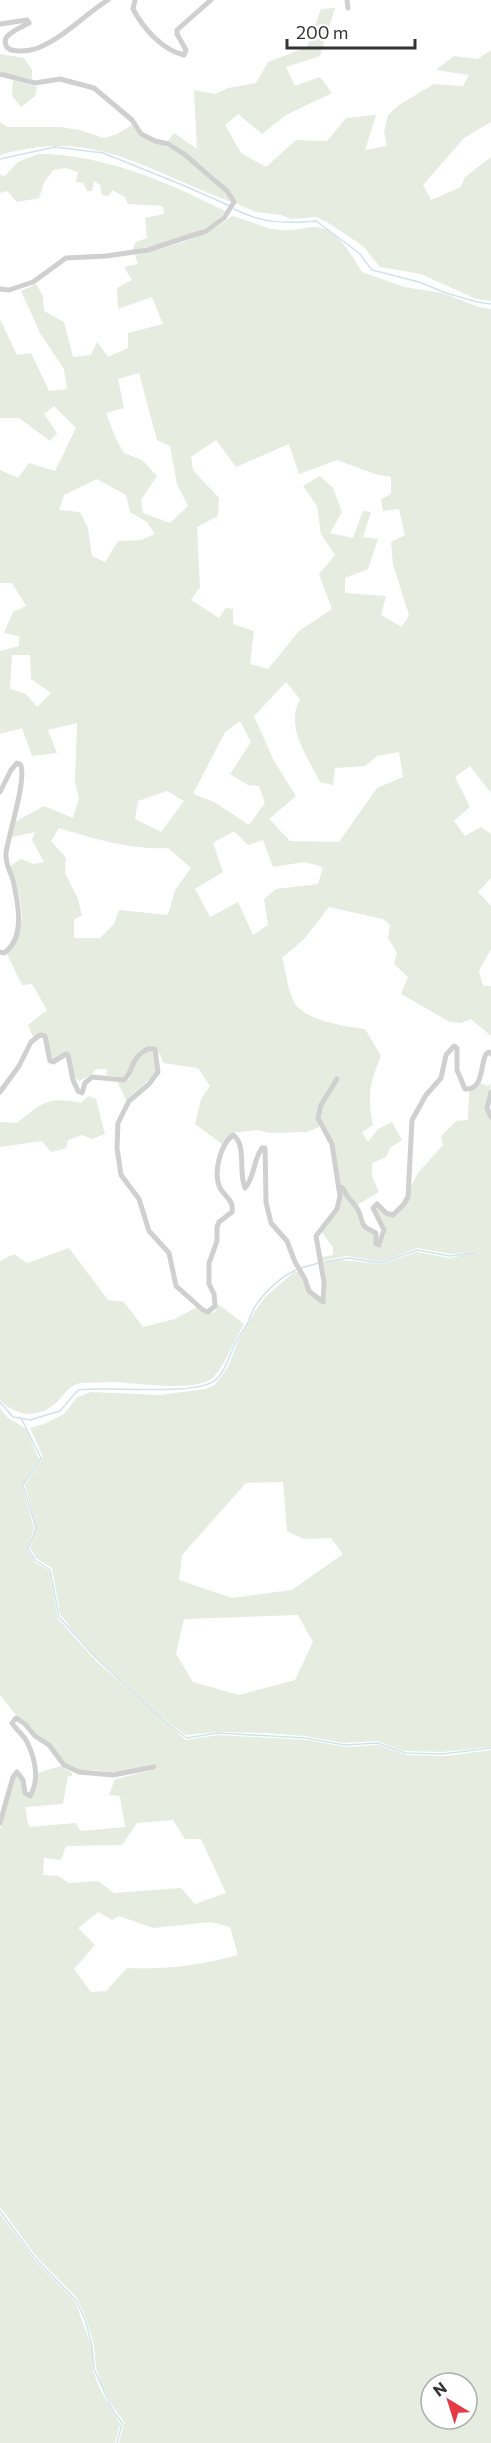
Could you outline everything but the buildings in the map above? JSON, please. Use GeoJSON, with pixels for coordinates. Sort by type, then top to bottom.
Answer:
{"type":"FeatureCollection","features":[{"type":"Feature","properties":{"kind":"street"},"geometry":{"type":"LineString","coordinates":[[0,24],[27,20],[29,23],[6,37],[4,42],[16,52],[26,51],[49,43],[72,29],[108,0]]}},
{"type":"Feature","properties":{"kind":"street"},"geometry":{"type":"LineString","coordinates":[[135,0],[133,9],[147,31],[174,51],[184,55],[186,50],[177,30],[211,0]]}},
{"type":"Feature","properties":{"kind":"street"},"geometry":{"type":"LineString","coordinates":[[347,0],[348,8]]}},
{"type":"Feature","properties":{"kind":"street"},"geometry":{"type":"LineString","coordinates":[[0,74],[35,83],[60,79],[94,88],[132,120],[141,134],[168,144],[184,154],[227,191],[234,202],[224,218],[206,231],[148,250],[106,256],[66,258],[33,282],[9,290],[0,289]]}},
{"type":"Feature","properties":{"kind":"street"},"geometry":{"type":"LineString","coordinates":[[0,792],[11,770],[17,763],[20,764],[23,768],[20,789],[6,857],[17,903],[18,923],[12,945],[4,953],[0,951]]}},
{"type":"Feature","properties":{"kind":"street"},"geometry":{"type":"LineString","coordinates":[[0,1092],[19,1066],[31,1042],[40,1035],[45,1036],[50,1061],[53,1062],[68,1055],[73,1080],[78,1091],[82,1093],[85,1083],[92,1077],[124,1080],[135,1059],[148,1049],[155,1049],[158,1072],[149,1084],[129,1101],[118,1123],[117,1148],[122,1175],[139,1199],[150,1231],[169,1253],[176,1286],[208,1312],[215,1306],[208,1276],[209,1263],[217,1241],[217,1227],[219,1222],[232,1212],[233,1208],[219,1184],[221,1153],[233,1135],[238,1138],[246,1188],[251,1179],[258,1153],[262,1148],[266,1148],[266,1193],[271,1223],[287,1240],[294,1262],[305,1279],[309,1291],[323,1302],[324,1282],[316,1236],[337,1209],[340,1196],[332,1144],[318,1118],[321,1105],[337,1078]]}},
{"type":"Feature","properties":{"kind":"street"},"geometry":{"type":"LineString","coordinates":[[339,1186],[343,1188],[359,1213],[361,1223],[376,1233],[376,1244],[379,1245],[384,1230],[373,1208],[377,1204],[386,1213],[393,1215],[408,1197],[412,1120],[426,1095],[441,1077],[446,1055],[454,1046],[458,1048],[457,1070],[465,1089],[469,1090],[474,1088],[482,1075],[486,1054],[489,1052],[491,1054]]}},
{"type":"Feature","properties":{"kind":"street"},"geometry":{"type":"LineString","coordinates":[[491,1092],[487,1108],[491,1117]]}},
{"type":"Feature","properties":{"kind":"street"},"geometry":{"type":"LineString","coordinates":[[0,1823],[13,1777],[17,1772],[26,1793],[30,1796],[34,1790],[36,1774],[27,1741],[12,1723],[16,1718],[35,1736],[49,1745],[64,1765],[79,1772],[113,1775],[154,1767]]}},
{"type":"Feature","properties":{"kind":"shaded area"},"geometry":{"type":"Polygon","coordinates":[[[335,8],[320,56],[286,67],[295,86],[320,77],[332,93],[286,115],[262,134],[238,114],[225,125],[241,153],[266,167],[296,140],[327,141],[346,118],[376,115],[365,150],[387,146],[384,132],[388,115],[399,105],[434,84],[463,86],[469,75],[436,70],[454,56],[478,59],[491,50],[491,122],[464,138],[423,185],[431,200],[461,187],[465,177],[491,157],[491,301],[476,299],[421,274],[380,267],[363,246],[316,217],[291,219],[281,215],[256,212],[235,203],[233,196],[217,179],[195,160],[167,142],[174,133],[197,149],[194,90],[215,94],[228,88],[256,83],[268,62],[307,47],[321,9],[335,8]]]}},
{"type":"Feature","properties":{"kind":"shaded area"},"geometry":{"type":"Polygon","coordinates":[[[0,54],[24,58],[32,70],[32,79],[0,72],[0,54]]]}},
{"type":"Feature","properties":{"kind":"shaded area"},"geometry":{"type":"Polygon","coordinates":[[[13,80],[37,87],[35,96],[21,107],[12,96],[13,80]]]}},
{"type":"Feature","properties":{"kind":"shaded area"},"geometry":{"type":"Polygon","coordinates":[[[0,122],[7,127],[60,127],[104,138],[117,134],[132,125],[141,137],[175,150],[232,198],[229,201],[144,165],[92,149],[64,146],[34,148],[0,155],[0,122]]]}},
{"type":"Feature","properties":{"kind":"shaded area"},"geometry":{"type":"Polygon","coordinates":[[[38,154],[63,155],[111,164],[158,180],[225,211],[219,219],[197,232],[155,246],[132,250],[136,242],[147,238],[145,218],[164,214],[163,206],[128,204],[125,197],[112,190],[109,196],[102,195],[100,185],[94,181],[92,191],[87,191],[83,183],[76,182],[78,172],[66,168],[53,170],[44,183],[39,198],[17,202],[7,191],[0,193],[0,175],[5,176],[18,162],[38,154]]]}},
{"type":"Feature","properties":{"kind":"shaded area"},"geometry":{"type":"Polygon","coordinates":[[[232,216],[275,229],[322,228],[336,236],[362,272],[404,287],[442,293],[479,307],[491,309],[491,793],[470,766],[455,777],[470,807],[454,821],[465,836],[481,827],[491,834],[491,878],[478,892],[491,906],[491,949],[479,971],[483,986],[491,986],[491,1036],[471,1019],[461,1023],[450,1022],[401,994],[408,977],[394,964],[397,953],[388,938],[390,925],[383,919],[329,907],[304,939],[282,958],[291,995],[298,1007],[314,1018],[365,1029],[381,1056],[371,1090],[370,1106],[373,1125],[362,1132],[368,1142],[378,1129],[392,1122],[402,1140],[390,1148],[386,1157],[372,1163],[372,1176],[379,1192],[357,1205],[347,1195],[345,1186],[340,1184],[335,1150],[322,1122],[319,1105],[317,1112],[319,1127],[307,1132],[271,1133],[256,1130],[232,1133],[222,1144],[195,1124],[201,1099],[210,1086],[198,1068],[163,1063],[155,1047],[138,1053],[123,1078],[106,1075],[107,1069],[96,1069],[79,1081],[74,1077],[69,1054],[51,1060],[44,1033],[33,1037],[28,1025],[47,1010],[32,984],[22,985],[7,954],[19,931],[22,916],[19,894],[10,866],[21,859],[34,864],[44,862],[32,840],[35,832],[12,837],[15,822],[44,806],[73,818],[79,798],[75,782],[77,723],[48,730],[57,753],[32,756],[22,728],[0,734],[0,651],[19,646],[19,636],[4,633],[13,612],[26,606],[12,583],[0,583],[0,470],[18,478],[29,463],[55,471],[76,428],[54,406],[44,414],[57,433],[50,441],[19,418],[0,418],[0,319],[17,355],[31,353],[49,391],[67,389],[64,369],[40,333],[21,291],[36,284],[43,296],[44,311],[64,322],[73,357],[91,355],[97,342],[108,357],[128,348],[128,333],[163,324],[152,297],[118,309],[117,288],[132,280],[124,267],[138,264],[135,255],[186,241],[232,216]],[[139,373],[118,379],[124,408],[106,413],[116,439],[124,453],[142,460],[157,476],[141,500],[143,513],[170,523],[188,506],[177,484],[170,446],[157,440],[139,373]],[[216,440],[191,457],[193,470],[219,498],[218,516],[197,527],[200,587],[191,600],[219,618],[226,608],[233,609],[233,624],[254,631],[250,664],[268,669],[299,631],[332,609],[319,574],[335,555],[321,534],[317,506],[303,486],[320,476],[333,488],[342,512],[330,533],[353,538],[363,511],[371,512],[363,537],[378,539],[368,569],[345,578],[345,593],[386,596],[381,615],[402,627],[409,615],[393,564],[391,542],[405,535],[399,509],[383,511],[381,499],[391,494],[391,477],[375,474],[337,460],[299,474],[289,444],[236,467],[216,440]],[[97,479],[64,495],[59,510],[80,512],[88,528],[92,556],[105,562],[118,541],[141,540],[155,534],[147,522],[130,512],[126,495],[97,479]],[[12,655],[10,689],[26,694],[37,707],[51,693],[31,679],[30,655],[12,655]],[[286,682],[254,716],[274,761],[296,796],[269,819],[290,841],[339,842],[377,788],[403,777],[399,752],[377,756],[365,766],[335,768],[333,785],[320,782],[296,731],[296,710],[300,699],[286,682]],[[240,721],[225,732],[193,794],[214,802],[249,825],[265,803],[259,786],[248,785],[230,774],[251,742],[240,721]],[[167,791],[138,801],[135,819],[161,832],[184,801],[167,791]],[[59,828],[51,841],[66,858],[65,873],[78,899],[82,916],[74,919],[74,938],[100,938],[114,924],[119,910],[168,915],[175,890],[191,868],[168,848],[127,845],[59,828]],[[234,831],[213,843],[223,872],[195,889],[210,917],[238,902],[253,935],[268,925],[264,899],[276,889],[318,884],[323,867],[304,862],[273,867],[263,840],[248,845],[234,831]]]}},
{"type":"Feature","properties":{"kind":"shaded area"},"geometry":{"type":"Polygon","coordinates":[[[149,1051],[153,1052],[157,1067],[155,1074],[126,1100],[117,1081],[129,1080],[135,1062],[149,1051]]]}},
{"type":"Feature","properties":{"kind":"shaded area"},"geometry":{"type":"Polygon","coordinates":[[[479,1083],[488,1086],[491,1083],[486,1111],[491,1120],[491,1747],[442,1752],[403,1751],[377,1741],[344,1743],[305,1736],[265,1733],[216,1732],[186,1735],[161,1717],[96,1657],[60,1614],[52,1568],[36,1558],[30,1548],[36,1527],[25,1485],[43,1457],[30,1428],[64,1414],[77,1397],[91,1392],[159,1395],[206,1389],[215,1385],[228,1367],[238,1341],[257,1308],[265,1297],[294,1272],[299,1272],[309,1293],[325,1303],[326,1283],[323,1263],[339,1260],[382,1264],[417,1252],[450,1258],[480,1252],[451,1254],[417,1248],[381,1262],[347,1256],[321,1261],[321,1257],[333,1255],[333,1248],[322,1232],[340,1208],[341,1189],[357,1213],[359,1222],[375,1234],[381,1246],[386,1234],[375,1206],[386,1214],[396,1214],[418,1173],[443,1145],[441,1136],[456,1121],[468,1120],[469,1091],[479,1083]],[[283,1482],[246,1483],[182,1555],[179,1580],[232,1598],[292,1590],[343,1554],[331,1538],[304,1539],[287,1531],[283,1482]],[[298,1615],[184,1619],[176,1654],[193,1682],[239,1695],[295,1680],[313,1642],[298,1615]]]}},
{"type":"Feature","properties":{"kind":"shaded area"},"geometry":{"type":"Polygon","coordinates":[[[88,1096],[96,1099],[105,1134],[92,1139],[82,1135],[68,1140],[66,1148],[51,1152],[42,1141],[0,1147],[0,1122],[17,1123],[46,1102],[61,1100],[81,1103],[88,1096]]]}},
{"type":"Feature","properties":{"kind":"shaded area"},"geometry":{"type":"Polygon","coordinates":[[[69,1248],[108,1300],[124,1302],[143,1327],[175,1319],[197,1307],[205,1313],[212,1313],[215,1312],[218,1304],[244,1324],[213,1378],[187,1386],[113,1382],[81,1383],[70,1388],[57,1402],[43,1411],[20,1413],[6,1406],[0,1400],[0,1261],[14,1254],[27,1263],[69,1248]]]}},
{"type":"Feature","properties":{"kind":"shaded area"},"geometry":{"type":"Polygon","coordinates":[[[0,1408],[7,1417],[26,1429],[39,1459],[22,1485],[34,1528],[27,1550],[35,1562],[49,1571],[58,1619],[96,1661],[186,1740],[218,1735],[307,1740],[346,1747],[378,1745],[406,1755],[446,1756],[491,1750],[491,2443],[119,2443],[124,2422],[101,2384],[96,2368],[94,2346],[77,2298],[35,2255],[0,2207],[0,1830],[14,1778],[17,1775],[25,1794],[31,1797],[36,1789],[38,1773],[61,1766],[72,1773],[72,1776],[68,1776],[63,1804],[25,1807],[29,1827],[76,1823],[80,1831],[125,1827],[120,1796],[109,1795],[115,1779],[157,1769],[155,1765],[112,1773],[96,1770],[79,1771],[64,1764],[15,1714],[0,1695],[0,1408]],[[173,1820],[137,1823],[122,1845],[66,1846],[61,1860],[44,1858],[43,1875],[58,1876],[69,1883],[98,1881],[114,1893],[181,1888],[195,1904],[226,1893],[201,1839],[185,1839],[173,1820]],[[98,1912],[78,1928],[95,1945],[74,1969],[91,1992],[106,1991],[127,1968],[183,1966],[238,1955],[230,1927],[211,1922],[153,1928],[119,1916],[112,1920],[98,1912]]]}},
{"type":"Feature","properties":{"kind":"shaded area"},"geometry":{"type":"Polygon","coordinates":[[[0,2214],[34,2259],[75,2301],[92,2348],[93,2371],[100,2389],[120,2424],[115,2443],[0,2443],[0,2214]]]}},
{"type":"Feature","properties":{"kind":"waterway"},"geometry":{"type":"LineString","coordinates":[[0,159],[55,147],[103,153],[230,206]]}},
{"type":"Feature","properties":{"kind":"waterway"},"geometry":{"type":"LineString","coordinates":[[234,209],[244,214],[274,221],[316,221],[359,253],[372,270],[419,282],[477,302],[491,304]]}},
{"type":"Feature","properties":{"kind":"waterway"},"geometry":{"type":"LineString","coordinates":[[324,1262],[348,1258],[381,1263],[417,1250],[450,1256],[475,1253]]}},
{"type":"Feature","properties":{"kind":"waterway"},"geometry":{"type":"LineString","coordinates":[[301,1268],[319,1263]]}},
{"type":"Feature","properties":{"kind":"waterway"},"geometry":{"type":"LineString","coordinates":[[0,1402],[13,1417],[30,1420],[60,1411],[78,1390],[170,1389],[204,1386],[218,1378],[253,1310],[266,1292],[296,1270]]}},
{"type":"Feature","properties":{"kind":"waterway"},"geometry":{"type":"LineString","coordinates":[[21,1418],[41,1458],[23,1485],[36,1528],[28,1549],[35,1560],[50,1570],[59,1617],[96,1658],[162,1719],[187,1738],[217,1733],[305,1738],[345,1745],[377,1743],[405,1753],[443,1754],[491,1748]]}},
{"type":"Feature","properties":{"kind":"waterway"},"geometry":{"type":"LineString","coordinates":[[0,2211],[34,2257],[76,2300],[86,2322],[94,2369],[112,2409],[122,2423],[117,2443]]}}]}
